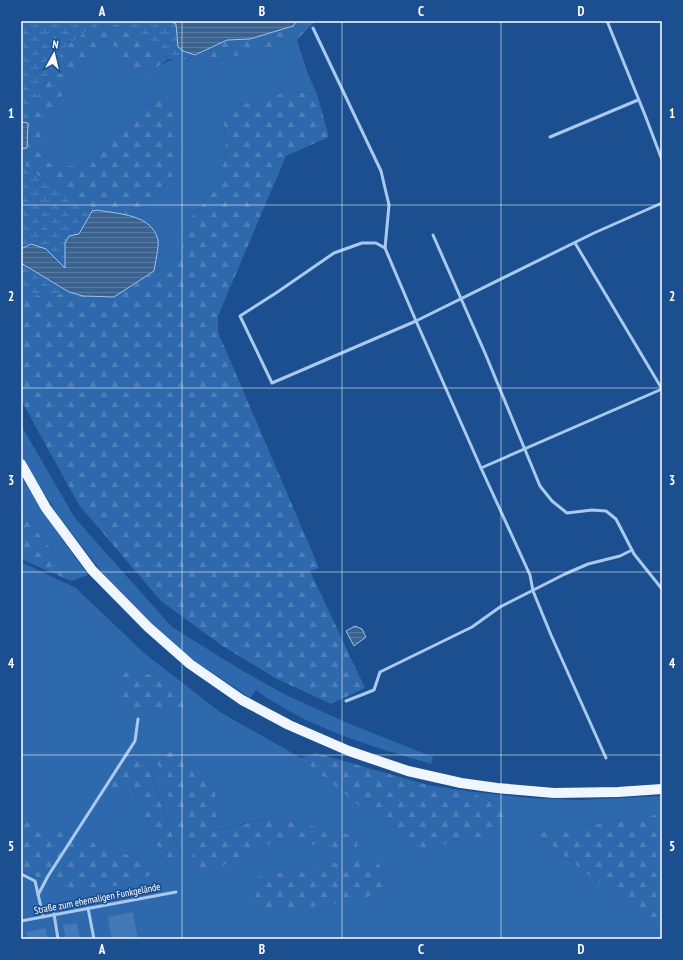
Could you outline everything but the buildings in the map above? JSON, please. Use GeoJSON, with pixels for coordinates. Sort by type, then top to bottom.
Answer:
{"type":"FeatureCollection","features":[{"type":"Feature","properties":{"kind":"main road"},"geometry":{"type":"LineString","coordinates":[[21,464],[46,508],[92,570],[148,627],[190,664],[242,700],[289,725],[349,751],[408,771],[461,783],[554,793],[618,792],[662,789]]}},
{"type":"Feature","properties":{"kind":"lane"},"geometry":{"type":"LineString","coordinates":[[607,21],[662,160]]}},
{"type":"Feature","properties":{"kind":"lane"},"geometry":{"type":"LineString","coordinates":[[313,28],[381,171],[389,205],[386,248],[416,321],[530,575],[533,591],[606,758]]}},
{"type":"Feature","properties":{"kind":"lane"},"geometry":{"type":"LineString","coordinates":[[550,137],[638,100]]}},
{"type":"Feature","properties":{"kind":"lane"},"geometry":{"type":"LineString","coordinates":[[386,248],[376,242],[362,243],[334,253],[240,316],[272,383],[416,321],[575,243],[662,203]]}},
{"type":"Feature","properties":{"kind":"lane"},"geometry":{"type":"LineString","coordinates":[[434,235],[526,449],[540,486],[552,501],[567,513],[592,510],[606,511],[616,519],[632,550],[662,589]]}},
{"type":"Feature","properties":{"kind":"lane"},"geometry":{"type":"LineString","coordinates":[[481,468],[662,389],[575,243]]}},
{"type":"Feature","properties":{"kind":"lane"},"geometry":{"type":"LineString","coordinates":[[346,701],[374,690],[380,672],[472,627],[500,607],[588,564],[620,556],[632,550]]}},
{"type":"Feature","properties":{"kind":"lane"},"geometry":{"type":"LineString","coordinates":[[38,895],[48,876],[135,741],[138,719]]}},
{"type":"Feature","properties":{"kind":"lane"},"geometry":{"type":"LineString","coordinates":[[21,874],[35,881],[43,916]]}},
{"type":"Feature","properties":{"kind":"lane","name":"Straße zum ehemaligen Funkgelände"},"geometry":{"type":"LineString","coordinates":[[21,921],[176,892]]}},
{"type":"Feature","properties":{"kind":"lane"},"geometry":{"type":"LineString","coordinates":[[88,908],[94,939]]}},
{"type":"Feature","properties":{"kind":"lane"},"geometry":{"type":"LineString","coordinates":[[54,914],[58,939]]}},
{"type":"Feature","properties":{"kind":"green space"},"geometry":{"type":"Polygon","coordinates":[[[21,21],[170,21],[176,24],[178,47],[183,51],[195,55],[187,60],[168,59],[152,46],[120,28],[94,26],[65,47],[41,89],[28,123],[21,122],[21,21]]]}},
{"type":"Feature","properties":{"kind":"green space"},"geometry":{"type":"Polygon","coordinates":[[[297,21],[317,21],[313,23],[297,40],[220,60],[194,64],[187,60],[227,40],[250,39],[293,26],[297,21]]]}},
{"type":"Feature","properties":{"kind":"green space"},"geometry":{"type":"Polygon","coordinates":[[[94,26],[120,28],[152,46],[168,59],[151,72],[136,75],[124,61],[114,45],[95,49],[80,67],[42,126],[42,153],[50,164],[60,166],[78,166],[99,156],[111,136],[117,134],[147,101],[165,85],[169,92],[168,104],[181,134],[173,176],[135,217],[97,210],[27,169],[22,158],[27,148],[28,123],[41,89],[65,47],[94,26]]]}},
{"type":"Feature","properties":{"kind":"green space"},"geometry":{"type":"Polygon","coordinates":[[[297,40],[308,74],[317,94],[290,92],[224,122],[226,151],[221,175],[203,204],[183,226],[182,256],[154,271],[158,241],[151,226],[135,217],[173,176],[168,104],[169,92],[165,85],[147,101],[117,134],[111,136],[99,156],[78,166],[60,166],[50,165],[42,153],[42,126],[80,67],[95,49],[114,45],[124,61],[151,72],[171,60],[182,59],[194,64],[220,60],[297,40]]]}},
{"type":"Feature","properties":{"kind":"green space"},"geometry":{"type":"Polygon","coordinates":[[[290,92],[317,94],[329,137],[286,156],[218,316],[218,332],[319,568],[310,571],[365,688],[331,704],[277,679],[221,645],[161,601],[79,505],[21,400],[21,289],[42,297],[69,292],[83,296],[114,297],[154,271],[182,256],[183,226],[203,204],[221,175],[226,151],[224,122],[235,108],[260,98],[290,92]]]}},
{"type":"Feature","properties":{"kind":"green space"},"geometry":{"type":"Polygon","coordinates":[[[27,148],[22,158],[27,169],[97,210],[91,211],[79,234],[70,236],[65,256],[65,269],[31,244],[21,249],[21,149],[27,148]]]}},
{"type":"Feature","properties":{"kind":"green space"},"geometry":{"type":"Polygon","coordinates":[[[21,263],[69,292],[42,297],[21,289],[21,263]]]}},
{"type":"Feature","properties":{"kind":"green space"},"geometry":{"type":"Polygon","coordinates":[[[21,425],[73,515],[172,627],[241,670],[284,694],[345,722],[433,757],[431,764],[363,743],[318,725],[296,715],[256,690],[250,698],[195,661],[167,639],[121,594],[100,570],[60,518],[21,457],[21,425]]]}},
{"type":"Feature","properties":{"kind":"green space"},"geometry":{"type":"Polygon","coordinates":[[[21,477],[88,575],[71,581],[72,574],[35,529],[21,508],[21,477]]]}},
{"type":"Feature","properties":{"kind":"green space"},"geometry":{"type":"Polygon","coordinates":[[[21,508],[35,529],[72,574],[71,581],[21,559],[21,508]]]}},
{"type":"Feature","properties":{"kind":"green space"},"geometry":{"type":"Polygon","coordinates":[[[21,562],[76,588],[144,653],[220,712],[301,758],[321,757],[361,807],[395,828],[407,850],[509,815],[511,810],[467,791],[528,798],[581,800],[662,796],[662,814],[536,833],[662,933],[662,939],[21,939],[21,871],[52,883],[142,860],[29,820],[21,827],[21,562]],[[169,747],[194,842],[192,859],[223,866],[242,854],[275,842],[292,839],[333,850],[358,839],[352,835],[300,823],[268,818],[209,832],[217,814],[215,788],[203,771],[169,747]],[[142,749],[131,786],[150,826],[161,857],[179,864],[181,856],[142,749]]]}},
{"type":"Feature","properties":{"kind":"green space"},"geometry":{"type":"Polygon","coordinates":[[[138,670],[176,686],[186,697],[185,707],[167,712],[131,710],[121,701],[117,688],[120,679],[126,672],[138,670]]]}},
{"type":"Feature","properties":{"kind":"green space"},"geometry":{"type":"Polygon","coordinates":[[[130,747],[142,749],[181,857],[179,864],[169,866],[161,857],[150,826],[131,786],[118,799],[110,797],[109,788],[121,754],[130,747]]]}},
{"type":"Feature","properties":{"kind":"green space"},"geometry":{"type":"Polygon","coordinates":[[[169,747],[203,771],[215,788],[217,814],[210,832],[268,818],[300,823],[352,835],[358,839],[357,847],[333,850],[292,839],[275,842],[243,854],[223,866],[207,870],[198,869],[192,859],[194,842],[183,840],[154,753],[158,748],[169,747]]]}},
{"type":"Feature","properties":{"kind":"green space"},"geometry":{"type":"Polygon","coordinates":[[[316,753],[428,785],[467,791],[511,810],[502,832],[463,841],[407,850],[395,828],[361,807],[301,758],[316,753]]]}},
{"type":"Feature","properties":{"kind":"green space"},"geometry":{"type":"Polygon","coordinates":[[[662,814],[662,933],[536,833],[662,814]]]}},
{"type":"Feature","properties":{"kind":"green space"},"geometry":{"type":"Polygon","coordinates":[[[29,820],[142,860],[154,872],[139,882],[77,892],[21,871],[21,827],[29,820]]]}},
{"type":"Feature","properties":{"kind":"green space"},"geometry":{"type":"Polygon","coordinates":[[[375,856],[384,878],[384,883],[380,893],[352,901],[282,911],[267,909],[253,898],[255,877],[375,856]]]}},
{"type":"Feature","properties":{"kind":"shaded area"},"geometry":{"type":"Polygon","coordinates":[[[170,21],[297,21],[293,26],[250,39],[227,40],[195,55],[183,51],[178,47],[176,24],[170,21]]]}},
{"type":"Feature","properties":{"kind":"shaded area"},"geometry":{"type":"Polygon","coordinates":[[[21,122],[28,123],[27,148],[21,149],[21,122]]]}},
{"type":"Feature","properties":{"kind":"shaded area"},"geometry":{"type":"Polygon","coordinates":[[[97,210],[124,214],[142,220],[155,231],[158,243],[154,271],[114,297],[83,296],[69,292],[21,263],[21,249],[31,244],[46,249],[65,268],[65,243],[69,236],[79,234],[92,211],[97,210]]]}},
{"type":"Feature","properties":{"kind":"shaded area"},"geometry":{"type":"Polygon","coordinates":[[[355,626],[362,629],[366,637],[354,646],[346,631],[355,626]]]}}]}
